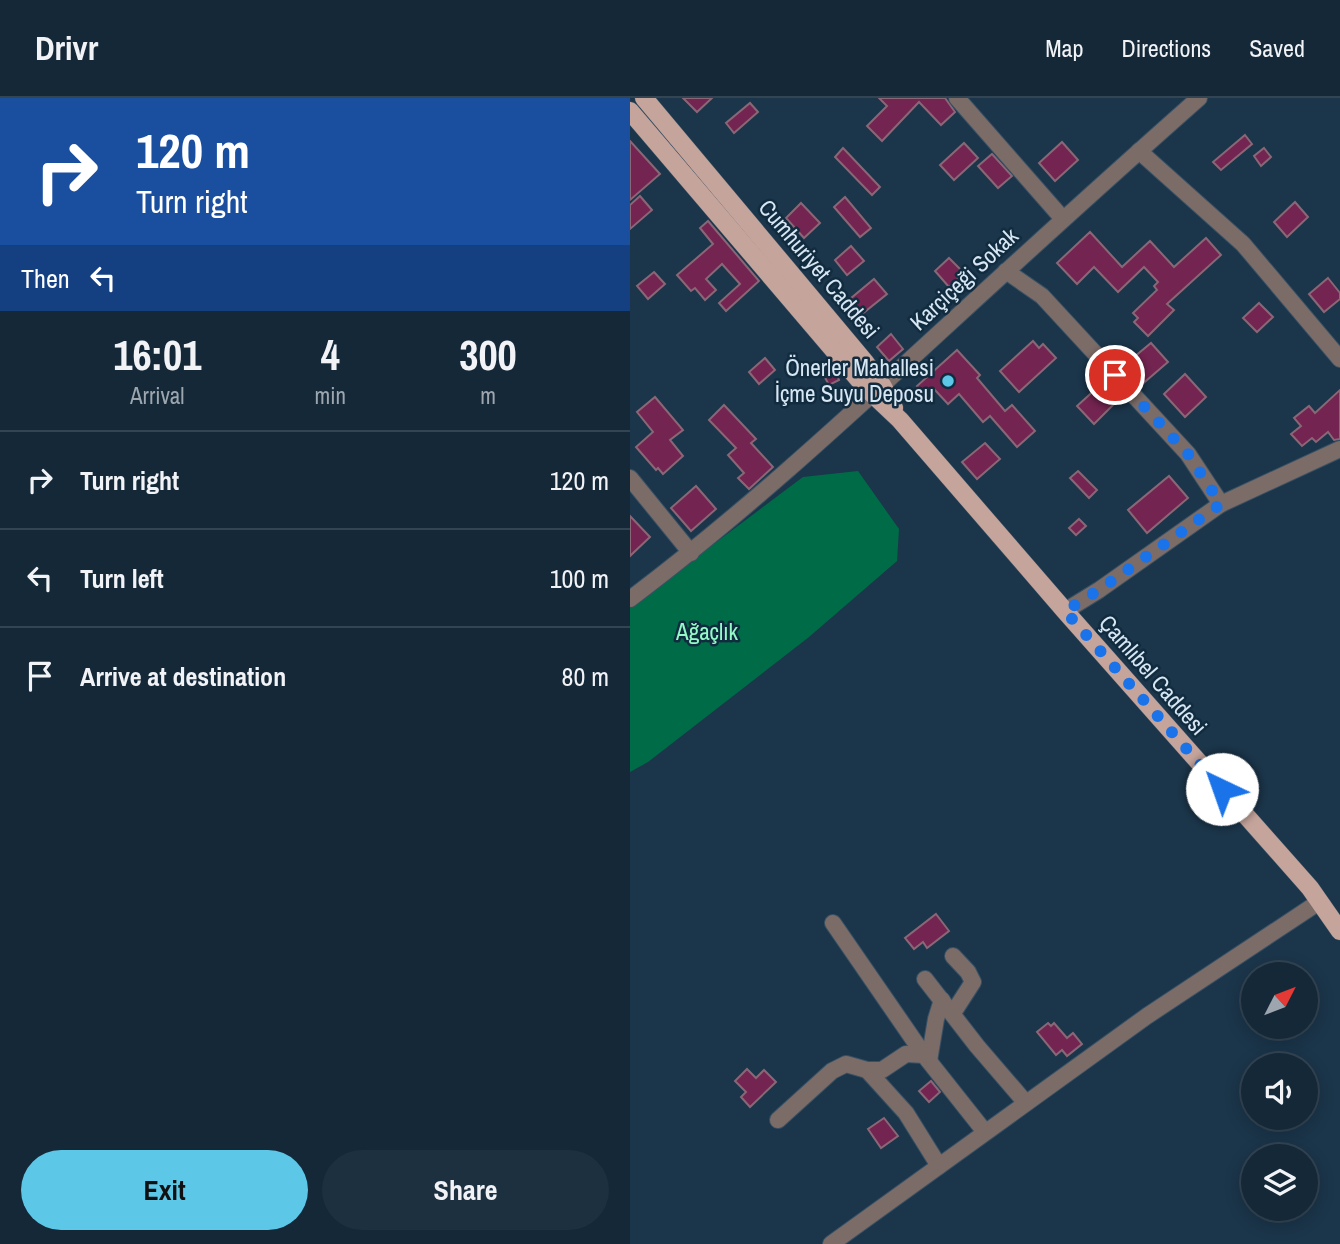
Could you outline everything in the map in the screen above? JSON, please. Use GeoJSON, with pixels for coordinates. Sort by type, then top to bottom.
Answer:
{"type":"FeatureCollection","features":[{"type":"Feature","properties":{"kind":"main road","name":"Cumhuriyet Caddesi"},"geometry":{"type":"LineString","coordinates":[[644,98],[865,362],[877,390]]}},
{"type":"Feature","properties":{"kind":"main road","name":"Cumhuriyet Caddesi"},"geometry":{"type":"LineString","coordinates":[[630,111],[877,390],[900,420]]}},
{"type":"Feature","properties":{"kind":"main road","name":"Çamlıbel Caddesi"},"geometry":{"type":"LineString","coordinates":[[900,420],[1310,888],[1340,931]]}},
{"type":"Feature","properties":{"kind":"street"},"geometry":{"type":"LineString","coordinates":[[957,98],[1063,219]]}},
{"type":"Feature","properties":{"kind":"street","name":"Karçiçeği Sokak"},"geometry":{"type":"LineString","coordinates":[[630,599],[691,553],[781,478],[1199,98]]}},
{"type":"Feature","properties":{"kind":"street"},"geometry":{"type":"LineString","coordinates":[[1139,151],[1243,244],[1340,359]]}},
{"type":"Feature","properties":{"kind":"street"},"geometry":{"type":"LineString","coordinates":[[1006,271],[1042,296],[1188,454],[1221,504]]}},
{"type":"Feature","properties":{"kind":"street"},"geometry":{"type":"LineString","coordinates":[[1065,611],[1221,504],[1340,449]]}},
{"type":"Feature","properties":{"kind":"street"},"geometry":{"type":"LineString","coordinates":[[630,478],[691,553]]}},
{"type":"Feature","properties":{"kind":"street"},"geometry":{"type":"LineString","coordinates":[[831,1244],[1147,1016],[1319,902]]}},
{"type":"Feature","properties":{"kind":"street"},"geometry":{"type":"LineString","coordinates":[[833,923],[927,1058],[985,1132]]}},
{"type":"Feature","properties":{"kind":"street"},"geometry":{"type":"LineString","coordinates":[[953,956],[968,972],[973,982],[953,1013]]}},
{"type":"Feature","properties":{"kind":"street"},"geometry":{"type":"LineString","coordinates":[[925,979],[1026,1103]]}},
{"type":"Feature","properties":{"kind":"street"},"geometry":{"type":"LineString","coordinates":[[927,1058],[942,1000]]}},
{"type":"Feature","properties":{"kind":"street"},"geometry":{"type":"LineString","coordinates":[[778,1120],[832,1071],[846,1064],[867,1070],[882,1070],[906,1054],[927,1058]]}},
{"type":"Feature","properties":{"kind":"street"},"geometry":{"type":"LineString","coordinates":[[867,1070],[906,1114],[939,1166]]}},
{"type":"Feature","properties":{"kind":"green space","name":"Ağaçlık"},"geometry":{"type":"Polygon","coordinates":[[[858,471],[899,529],[897,561],[809,637],[648,762],[630,772],[630,607],[803,477],[858,471]]]}},
{"type":"Feature","properties":{"kind":"building"},"geometry":{"type":"Polygon","coordinates":[[[683,98],[712,98],[697,112],[683,98]]]}},
{"type":"Feature","properties":{"kind":"building"},"geometry":{"type":"Polygon","coordinates":[[[879,98],[945,98],[955,112],[941,125],[919,102],[882,141],[867,126],[887,106],[879,98]]]}},
{"type":"Feature","properties":{"kind":"building"},"geometry":{"type":"Polygon","coordinates":[[[750,103],[758,112],[734,133],[726,123],[750,103]]]}},
{"type":"Feature","properties":{"kind":"building"},"geometry":{"type":"Polygon","coordinates":[[[1245,135],[1252,144],[1221,170],[1213,162],[1245,135]]]}},
{"type":"Feature","properties":{"kind":"building"},"geometry":{"type":"Polygon","coordinates":[[[630,141],[660,174],[630,200],[630,141]]]}},
{"type":"Feature","properties":{"kind":"building"},"geometry":{"type":"Polygon","coordinates":[[[1062,142],[1078,160],[1055,181],[1039,163],[1062,142]]]}},
{"type":"Feature","properties":{"kind":"building"},"geometry":{"type":"Polygon","coordinates":[[[964,143],[978,158],[954,180],[940,165],[964,143]]]}},
{"type":"Feature","properties":{"kind":"building"},"geometry":{"type":"Polygon","coordinates":[[[843,148],[880,187],[872,195],[835,157],[843,148]]]}},
{"type":"Feature","properties":{"kind":"building"},"geometry":{"type":"Polygon","coordinates":[[[1264,148],[1271,157],[1261,166],[1254,156],[1264,148]]]}},
{"type":"Feature","properties":{"kind":"building"},"geometry":{"type":"Polygon","coordinates":[[[992,154],[1012,176],[998,188],[978,166],[992,154]]]}},
{"type":"Feature","properties":{"kind":"building"},"geometry":{"type":"Polygon","coordinates":[[[640,196],[652,210],[630,229],[630,205],[640,196]]]}},
{"type":"Feature","properties":{"kind":"building"},"geometry":{"type":"Polygon","coordinates":[[[845,197],[871,228],[860,237],[834,207],[845,197]]]}},
{"type":"Feature","properties":{"kind":"building"},"geometry":{"type":"Polygon","coordinates":[[[1295,202],[1308,217],[1287,237],[1274,222],[1295,202]]]}},
{"type":"Feature","properties":{"kind":"building"},"geometry":{"type":"Polygon","coordinates":[[[801,203],[820,223],[804,238],[786,218],[801,203]]]}},
{"type":"Feature","properties":{"kind":"building"},"geometry":{"type":"Polygon","coordinates":[[[708,221],[759,281],[726,311],[719,303],[740,284],[722,264],[706,279],[716,290],[705,300],[695,288],[691,291],[677,275],[713,244],[700,228],[708,221]]]}},
{"type":"Feature","properties":{"kind":"building"},"geometry":{"type":"Polygon","coordinates":[[[1090,232],[1122,267],[1150,241],[1174,267],[1206,238],[1221,255],[1167,304],[1174,310],[1148,336],[1134,322],[1138,318],[1133,313],[1157,290],[1154,286],[1158,282],[1144,267],[1118,292],[1094,267],[1077,284],[1057,263],[1090,232]]]}},
{"type":"Feature","properties":{"kind":"building"},"geometry":{"type":"Polygon","coordinates":[[[851,246],[864,261],[847,275],[835,260],[851,246]]]}},
{"type":"Feature","properties":{"kind":"building"},"geometry":{"type":"Polygon","coordinates":[[[949,258],[964,273],[949,287],[935,271],[949,258]]]}},
{"type":"Feature","properties":{"kind":"building"},"geometry":{"type":"Polygon","coordinates":[[[654,272],[665,284],[648,299],[637,286],[654,272]]]}},
{"type":"Feature","properties":{"kind":"building"},"geometry":{"type":"Polygon","coordinates":[[[1328,278],[1340,293],[1340,299],[1324,312],[1309,294],[1328,278]]]}},
{"type":"Feature","properties":{"kind":"building"},"geometry":{"type":"Polygon","coordinates":[[[874,279],[887,294],[862,314],[850,299],[874,279]]]}},
{"type":"Feature","properties":{"kind":"building"},"geometry":{"type":"Polygon","coordinates":[[[1259,303],[1273,317],[1257,332],[1243,318],[1259,303]]]}},
{"type":"Feature","properties":{"kind":"building"},"geometry":{"type":"Polygon","coordinates":[[[891,334],[903,349],[889,361],[877,347],[891,334]]]}},
{"type":"Feature","properties":{"kind":"building"},"geometry":{"type":"Polygon","coordinates":[[[1033,341],[1039,348],[1043,344],[1056,358],[1019,392],[1000,371],[1033,341]]]}},
{"type":"Feature","properties":{"kind":"building"},"geometry":{"type":"Polygon","coordinates":[[[1151,343],[1168,362],[1140,386],[1122,367],[1151,343]]]}},
{"type":"Feature","properties":{"kind":"building"},"geometry":{"type":"Polygon","coordinates":[[[957,350],[980,375],[977,378],[1005,411],[1012,405],[1035,431],[1017,447],[990,416],[983,422],[959,394],[948,404],[934,389],[926,396],[917,386],[957,350]]]}},
{"type":"Feature","properties":{"kind":"building"},"geometry":{"type":"Polygon","coordinates":[[[765,358],[775,370],[759,384],[749,372],[765,358]]]}},
{"type":"Feature","properties":{"kind":"building"},"geometry":{"type":"Polygon","coordinates":[[[834,369],[839,380],[829,385],[823,374],[834,369]]]}},
{"type":"Feature","properties":{"kind":"building"},"geometry":{"type":"Polygon","coordinates":[[[1185,374],[1206,397],[1185,417],[1164,394],[1185,374]]]}},
{"type":"Feature","properties":{"kind":"building"},"geometry":{"type":"Polygon","coordinates":[[[1098,387],[1114,404],[1094,424],[1077,406],[1098,387]]]}},
{"type":"Feature","properties":{"kind":"building"},"geometry":{"type":"Polygon","coordinates":[[[1340,390],[1340,439],[1334,440],[1328,432],[1316,442],[1312,438],[1302,446],[1291,434],[1301,426],[1294,418],[1309,406],[1315,413],[1340,390]]]}},
{"type":"Feature","properties":{"kind":"building"},"geometry":{"type":"Polygon","coordinates":[[[655,397],[683,430],[670,440],[683,456],[663,474],[658,468],[656,470],[636,447],[653,432],[637,412],[655,397]]]}},
{"type":"Feature","properties":{"kind":"building"},"geometry":{"type":"Polygon","coordinates":[[[724,405],[756,439],[751,443],[773,467],[749,489],[738,478],[744,473],[728,455],[736,448],[709,420],[724,405]]]}},
{"type":"Feature","properties":{"kind":"building"},"geometry":{"type":"Polygon","coordinates":[[[985,443],[1000,459],[977,479],[962,462],[985,443]]]}},
{"type":"Feature","properties":{"kind":"building"},"geometry":{"type":"Polygon","coordinates":[[[1078,471],[1097,490],[1089,498],[1070,478],[1078,471]]]}},
{"type":"Feature","properties":{"kind":"building"},"geometry":{"type":"Polygon","coordinates":[[[1169,476],[1188,498],[1147,533],[1128,510],[1169,476]]]}},
{"type":"Feature","properties":{"kind":"building"},"geometry":{"type":"Polygon","coordinates":[[[696,486],[716,509],[691,531],[671,508],[696,486]]]}},
{"type":"Feature","properties":{"kind":"building"},"geometry":{"type":"Polygon","coordinates":[[[630,516],[650,537],[630,556],[630,516]]]}},
{"type":"Feature","properties":{"kind":"building"},"geometry":{"type":"Polygon","coordinates":[[[1079,519],[1086,526],[1076,535],[1069,528],[1079,519]]]}},
{"type":"Feature","properties":{"kind":"building"},"geometry":{"type":"Polygon","coordinates":[[[936,914],[949,931],[927,948],[923,942],[914,949],[905,938],[936,914]]]}},
{"type":"Feature","properties":{"kind":"building"},"geometry":{"type":"Polygon","coordinates":[[[1048,1023],[1051,1026],[1054,1023],[1067,1038],[1073,1033],[1082,1044],[1067,1056],[1062,1050],[1056,1055],[1037,1032],[1048,1023]]]}},
{"type":"Feature","properties":{"kind":"building"},"geometry":{"type":"Polygon","coordinates":[[[747,1069],[756,1078],[764,1070],[776,1082],[750,1107],[741,1097],[746,1092],[735,1081],[747,1069]]]}},
{"type":"Feature","properties":{"kind":"building"},"geometry":{"type":"Polygon","coordinates":[[[931,1081],[940,1092],[929,1102],[919,1091],[931,1081]]]}},
{"type":"Feature","properties":{"kind":"building"},"geometry":{"type":"Polygon","coordinates":[[[884,1118],[898,1136],[881,1148],[868,1129],[884,1118]]]}},
{"type":"Feature","properties":{"kind":"place","name":"Önerler Mahallesi İçme Suyu Deposu"},"geometry":{"type":"Point","coordinates":[948,381]}},
{"type":"Feature","properties":{"kind":"route"},"geometry":{"type":"LineString","coordinates":[[1115,375],[1188,454],[1221,504],[1065,611],[1222,789]]}}]}
